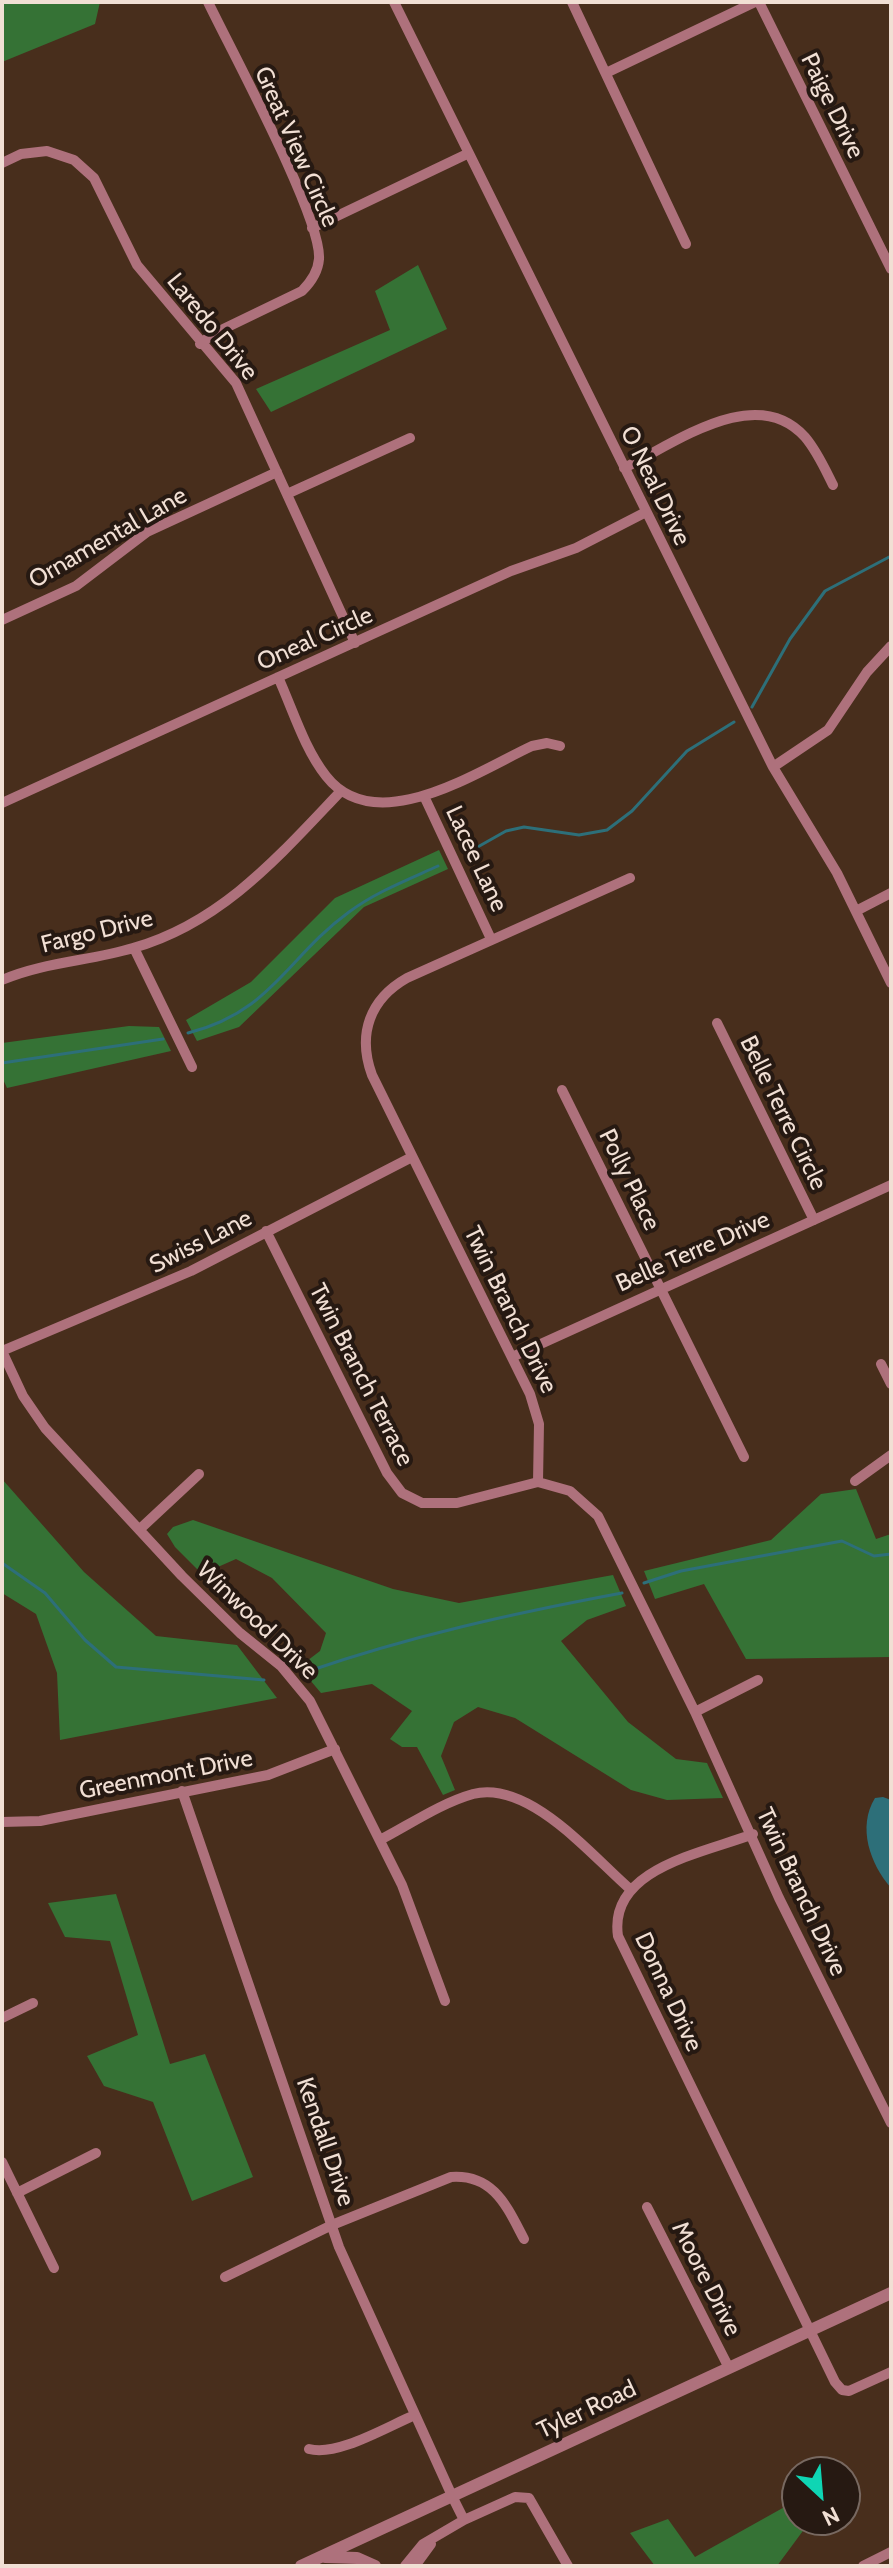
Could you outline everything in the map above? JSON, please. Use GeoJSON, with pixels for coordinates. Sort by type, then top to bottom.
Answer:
{"type":"FeatureCollection","features":[{"type":"Feature","properties":{"kind":"street","name":"Great View Circle"},"geometry":{"type":"LineString","coordinates":[[200,344],[213,334],[302,291],[317,270],[319,258],[312,228],[208,2]]}},
{"type":"Feature","properties":{"kind":"street","name":"O Neal Drive"},"geometry":{"type":"LineString","coordinates":[[394,2],[773,767],[856,911],[891,983]]}},
{"type":"Feature","properties":{"kind":"street"},"geometry":{"type":"LineString","coordinates":[[572,2],[686,244]]}},
{"type":"Feature","properties":{"kind":"street"},"geometry":{"type":"LineString","coordinates":[[606,73],[757,2]]}},
{"type":"Feature","properties":{"kind":"street","name":"Paige Drive"},"geometry":{"type":"LineString","coordinates":[[757,2],[891,269]]}},
{"type":"Feature","properties":{"kind":"street","name":"Laredo Drive"},"geometry":{"type":"LineString","coordinates":[[2,163],[21,154],[47,151],[63,154],[83,166],[98,186],[137,265],[200,344],[236,383],[355,643]]}},
{"type":"Feature","properties":{"kind":"street"},"geometry":{"type":"LineString","coordinates":[[312,228],[467,154]]}},
{"type":"Feature","properties":{"kind":"street"},"geometry":{"type":"LineString","coordinates":[[624,468],[733,417],[760,415],[786,423],[805,437],[833,485]]}},
{"type":"Feature","properties":{"kind":"street"},"geometry":{"type":"LineString","coordinates":[[287,494],[410,438]]}},
{"type":"Feature","properties":{"kind":"street","name":"Ornamental Lane"},"geometry":{"type":"LineString","coordinates":[[2,620],[76,586],[147,532],[277,472]]}},
{"type":"Feature","properties":{"kind":"street","name":"Oneal Circle"},"geometry":{"type":"LineString","coordinates":[[2,803],[511,571],[576,548],[646,512]]}},
{"type":"Feature","properties":{"kind":"street"},"geometry":{"type":"LineString","coordinates":[[773,767],[828,730],[867,672],[891,646]]}},
{"type":"Feature","properties":{"kind":"street"},"geometry":{"type":"LineString","coordinates":[[278,677],[314,756],[341,791],[378,803],[424,796],[532,746],[547,743],[560,746]]}},
{"type":"Feature","properties":{"kind":"street","name":"Fargo Drive"},"geometry":{"type":"LineString","coordinates":[[2,980],[44,966],[134,948],[201,919],[230,900],[341,791]]}},
{"type":"Feature","properties":{"kind":"street","name":"Lacee Lane"},"geometry":{"type":"LineString","coordinates":[[424,796],[491,939]]}},
{"type":"Feature","properties":{"kind":"street","name":"Twin Branch Drive"},"geometry":{"type":"LineString","coordinates":[[630,878],[393,986],[371,1014],[365,1039],[367,1063],[536,1410],[538,1482],[570,1491],[598,1516],[753,1834],[779,1898],[891,2123]]}},
{"type":"Feature","properties":{"kind":"street"},"geometry":{"type":"LineString","coordinates":[[856,911],[891,893]]}},
{"type":"Feature","properties":{"kind":"street"},"geometry":{"type":"LineString","coordinates":[[134,948],[192,1067]]}},
{"type":"Feature","properties":{"kind":"street","name":"Belle Terre Circle"},"geometry":{"type":"LineString","coordinates":[[717,1023],[814,1220]]}},
{"type":"Feature","properties":{"kind":"street","name":"Polly Place"},"geometry":{"type":"LineString","coordinates":[[562,1090],[744,1457]]}},
{"type":"Feature","properties":{"kind":"street","name":"Swiss Lane"},"geometry":{"type":"LineString","coordinates":[[2,1351],[161,1285],[412,1157]]}},
{"type":"Feature","properties":{"kind":"street","name":"Belle Terre Drive"},"geometry":{"type":"LineString","coordinates":[[512,1357],[891,1185]]}},
{"type":"Feature","properties":{"kind":"street","name":"Twin Branch Terrace"},"geometry":{"type":"LineString","coordinates":[[266,1231],[387,1473],[402,1493],[422,1503],[443,1506],[538,1482]]}},
{"type":"Feature","properties":{"kind":"street","name":"Winwood Drive"},"geometry":{"type":"LineString","coordinates":[[2,1351],[23,1396],[45,1428],[217,1612],[290,1676],[310,1701],[413,1911],[445,2001]]}},
{"type":"Feature","properties":{"kind":"street"},"geometry":{"type":"LineString","coordinates":[[881,1364],[891,1384]]}},
{"type":"Feature","properties":{"kind":"street"},"geometry":{"type":"LineString","coordinates":[[855,1481],[891,1455]]}},
{"type":"Feature","properties":{"kind":"street"},"geometry":{"type":"LineString","coordinates":[[140,1529],[199,1474]]}},
{"type":"Feature","properties":{"kind":"street"},"geometry":{"type":"LineString","coordinates":[[695,1712],[758,1680]]}},
{"type":"Feature","properties":{"kind":"street","name":"Greenmont Drive"},"geometry":{"type":"LineString","coordinates":[[2,1822],[40,1821],[268,1775],[335,1749]]}},
{"type":"Feature","properties":{"kind":"street","name":"Kendall Drive"},"geometry":{"type":"LineString","coordinates":[[182,1791],[332,2225],[464,2520]]}},
{"type":"Feature","properties":{"kind":"street"},"geometry":{"type":"LineString","coordinates":[[380,1840],[474,1794],[506,1794],[536,1807],[630,1889],[657,1871],[753,1834]]}},
{"type":"Feature","properties":{"kind":"street","name":"Donna Drive"},"geometry":{"type":"LineString","coordinates":[[630,1889],[617,1917],[622,1947],[842,2390],[858,2388],[891,2372]]}},
{"type":"Feature","properties":{"kind":"street"},"geometry":{"type":"LineString","coordinates":[[2,2018],[33,2003]]}},
{"type":"Feature","properties":{"kind":"street"},"geometry":{"type":"LineString","coordinates":[[17,2193],[96,2153]]}},
{"type":"Feature","properties":{"kind":"street"},"geometry":{"type":"LineString","coordinates":[[2,2162],[54,2268]]}},
{"type":"Feature","properties":{"kind":"street"},"geometry":{"type":"LineString","coordinates":[[225,2277],[332,2225],[451,2177],[473,2177],[499,2194],[524,2239]]}},
{"type":"Feature","properties":{"kind":"street","name":"Moore Drive"},"geometry":{"type":"LineString","coordinates":[[647,2207],[729,2368]]}},
{"type":"Feature","properties":{"kind":"street","name":"Tyler Road"},"geometry":{"type":"LineString","coordinates":[[301,2566],[891,2293]]}},
{"type":"Feature","properties":{"kind":"street"},"geometry":{"type":"LineString","coordinates":[[309,2449],[321,2453],[336,2449],[415,2415]]}},
{"type":"Feature","properties":{"kind":"street"},"geometry":{"type":"LineString","coordinates":[[405,2566],[423,2544],[439,2533],[515,2497],[529,2498],[568,2566]]}},
{"type":"Feature","properties":{"kind":"street"},"geometry":{"type":"LineString","coordinates":[[415,2566],[439,2533]]}},
{"type":"Feature","properties":{"kind":"street"},"geometry":{"type":"LineString","coordinates":[[863,2566],[891,2552]]}},
{"type":"Feature","properties":{"kind":"street"},"geometry":{"type":"LineString","coordinates":[[321,2557],[357,2558],[375,2566]]}},
{"type":"Feature","properties":{"kind":"green space"},"geometry":{"type":"Polygon","coordinates":[[[2,2],[100,2],[95,24],[2,62],[2,2]]]}},
{"type":"Feature","properties":{"kind":"green space"},"geometry":{"type":"Polygon","coordinates":[[[418,265],[447,329],[271,412],[256,389],[390,330],[375,291],[418,265]]]}},
{"type":"Feature","properties":{"kind":"green space"},"geometry":{"type":"Polygon","coordinates":[[[439,850],[448,869],[364,907],[239,1027],[197,1041],[186,1020],[251,982],[335,898],[439,850]]]}},
{"type":"Feature","properties":{"kind":"green space"},"geometry":{"type":"Polygon","coordinates":[[[129,1026],[159,1027],[171,1051],[7,1088],[2,1077],[2,1043],[129,1026]]]}},
{"type":"Feature","properties":{"kind":"green space"},"geometry":{"type":"Polygon","coordinates":[[[2,1479],[84,1572],[156,1636],[237,1645],[277,1698],[60,1740],[57,1673],[36,1614],[2,1593],[2,1479]]]}},
{"type":"Feature","properties":{"kind":"green space"},"geometry":{"type":"Polygon","coordinates":[[[856,1489],[876,1539],[891,1534],[891,1657],[746,1659],[704,1584],[655,1599],[644,1571],[771,1540],[821,1494],[856,1489]]]}},
{"type":"Feature","properties":{"kind":"green space"},"geometry":{"type":"Polygon","coordinates":[[[193,1520],[393,1589],[459,1603],[613,1575],[626,1606],[587,1620],[561,1641],[628,1722],[676,1759],[707,1763],[723,1798],[667,1800],[631,1790],[515,1718],[478,1707],[454,1722],[441,1756],[455,1790],[443,1795],[417,1747],[402,1747],[390,1739],[412,1711],[372,1684],[321,1693],[299,1667],[320,1651],[326,1633],[272,1578],[236,1559],[202,1574],[175,1547],[167,1534],[173,1527],[193,1520]]]}},
{"type":"Feature","properties":{"kind":"green space"},"geometry":{"type":"Polygon","coordinates":[[[116,1894],[170,2064],[205,2054],[253,2177],[192,2201],[153,2102],[104,2086],[87,2056],[138,2035],[110,1941],[65,1937],[48,1903],[116,1894]]]}},
{"type":"Feature","properties":{"kind":"green space"},"geometry":{"type":"Polygon","coordinates":[[[781,2509],[781,2536],[799,2536],[777,2566],[655,2566],[630,2533],[668,2519],[695,2557],[781,2509]]]}},
{"type":"Feature","properties":{"kind":"water"},"geometry":{"type":"Polygon","coordinates":[[[875,1798],[891,1800],[891,1888],[877,1868],[868,1845],[870,1809],[875,1798]]]}},
{"type":"Feature","properties":{"kind":"waterway"},"geometry":{"type":"LineString","coordinates":[[752,707],[790,639],[825,591],[891,556]]}},
{"type":"Feature","properties":{"kind":"waterway"},"geometry":{"type":"LineString","coordinates":[[467,853],[506,831],[524,827],[579,835],[607,830],[632,811],[687,751],[734,722]]}},
{"type":"Feature","properties":{"kind":"waterway"},"geometry":{"type":"LineString","coordinates":[[188,1033],[240,1012],[277,982],[328,929],[359,905],[438,866]]}},
{"type":"Feature","properties":{"kind":"waterway"},"geometry":{"type":"LineString","coordinates":[[2,1063],[163,1039]]}},
{"type":"Feature","properties":{"kind":"waterway"},"geometry":{"type":"LineString","coordinates":[[644,1583],[681,1571],[842,1541],[874,1556],[891,1554]]}},
{"type":"Feature","properties":{"kind":"waterway"},"geometry":{"type":"LineString","coordinates":[[2,1563],[45,1593],[85,1640],[116,1667],[264,1680]]}},
{"type":"Feature","properties":{"kind":"waterway"},"geometry":{"type":"LineString","coordinates":[[306,1672],[463,1626],[622,1593]]}}]}
